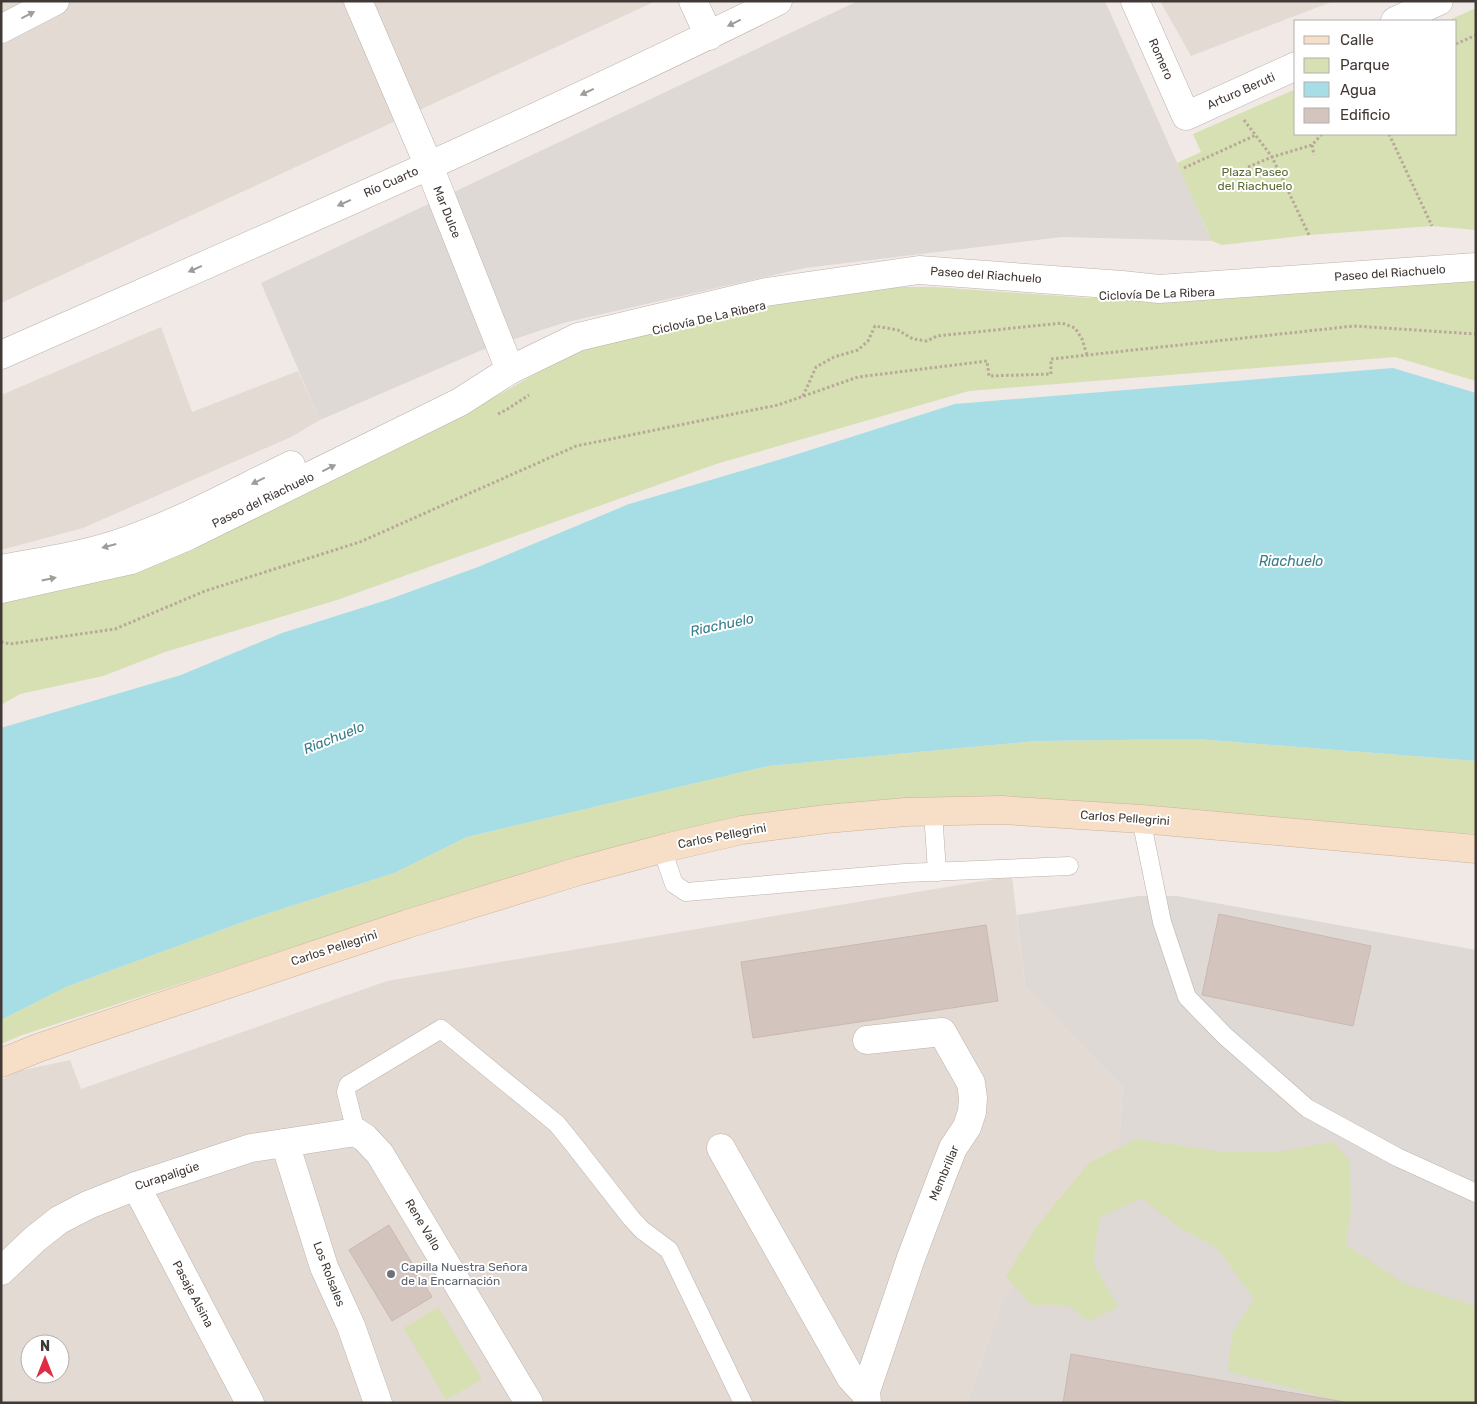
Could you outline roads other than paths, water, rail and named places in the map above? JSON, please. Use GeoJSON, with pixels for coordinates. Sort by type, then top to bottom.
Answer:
{"type":"FeatureCollection","features":[{"type":"Feature","properties":{"kind":"street"},"geometry":{"type":"LineString","coordinates":[[1,29],[55,1]]}},
{"type":"Feature","properties":{"kind":"street","name":"Mar Dulce"},"geometry":{"type":"LineString","coordinates":[[358,1],[429,166],[510,370]]}},
{"type":"Feature","properties":{"kind":"street"},"geometry":{"type":"LineString","coordinates":[[693,1],[709,36]]}},
{"type":"Feature","properties":{"kind":"street","name":"Río Cuarto"},"geometry":{"type":"LineString","coordinates":[[1,355],[429,166],[709,36],[778,1]]}},
{"type":"Feature","properties":{"kind":"street","name":"Romero"},"geometry":{"type":"LineString","coordinates":[[1135,1],[1186,116]]}},
{"type":"Feature","properties":{"kind":"street"},"geometry":{"type":"LineString","coordinates":[[1397,20],[1439,1]]}},
{"type":"Feature","properties":{"kind":"street","name":"Arturo Beruti"},"geometry":{"type":"LineString","coordinates":[[1186,116],[1294,67]]}},
{"type":"Feature","properties":{"kind":"street","name":"Paseo del Riachuelo"},"geometry":{"type":"LineString","coordinates":[[1,589],[131,560],[180,540],[460,402],[510,370],[578,337],[766,292],[919,270],[1122,285],[1159,290],[1476,267]]}},
{"type":"Feature","properties":{"kind":"street","name":"Paseo del Riachuelo"},"geometry":{"type":"LineString","coordinates":[[1,569],[85,552],[126,541],[172,523],[454,385],[510,370]]}},
{"type":"Feature","properties":{"kind":"street","name":"Carlos Pellegrini"},"geometry":{"type":"LineString","coordinates":[[1,1063],[38,1048],[407,924],[579,871],[662,848],[742,830],[826,819],[906,812],[1002,810],[1141,819],[1476,849]]}},
{"type":"Feature","properties":{"kind":"street","name":"Membrillar"},"geometry":{"type":"LineString","coordinates":[[866,1397],[908,1267],[953,1148],[967,1127],[972,1112],[973,1098],[971,1084],[942,1032],[867,1040]]}},
{"type":"Feature","properties":{"kind":"street","name":"Curapaligüe"},"geometry":{"type":"LineString","coordinates":[[1,1271],[35,1239],[59,1220],[88,1205],[136,1186],[250,1148],[356,1132]]}},
{"type":"Feature","properties":{"kind":"street","name":"Rene Vallo"},"geometry":{"type":"LineString","coordinates":[[356,1132],[365,1138],[380,1154],[529,1403]]}},
{"type":"Feature","properties":{"kind":"street","name":"Los Rolsales"},"geometry":{"type":"LineString","coordinates":[[285,1143],[324,1267],[350,1326],[378,1403]]}},
{"type":"Feature","properties":{"kind":"street"},"geometry":{"type":"LineString","coordinates":[[721,1148],[851,1378],[866,1397]]}},
{"type":"Feature","properties":{"kind":"street","name":"Pasaje Alsina"},"geometry":{"type":"LineString","coordinates":[[136,1186],[250,1403]]}},
{"type":"Feature","properties":{"kind":"lane"},"geometry":{"type":"LineString","coordinates":[[933,812],[937,872]]}},
{"type":"Feature","properties":{"kind":"lane"},"geometry":{"type":"LineString","coordinates":[[1141,819],[1162,922],[1187,997],[1225,1036],[1307,1108],[1397,1156],[1476,1193]]}},
{"type":"Feature","properties":{"kind":"lane"},"geometry":{"type":"LineString","coordinates":[[662,848],[674,884],[686,892],[895,874],[1069,866]]}},
{"type":"Feature","properties":{"kind":"lane"},"geometry":{"type":"LineString","coordinates":[[356,1132],[346,1092],[348,1085],[441,1029],[557,1124],[630,1218],[642,1230],[669,1250],[720,1352],[743,1403]]}},
{"type":"Feature","properties":{"kind":"water","name":"Riachuelo"},"geometry":{"type":"Polygon","coordinates":[[[1393,368],[1476,393],[1476,761],[1197,739],[1037,741],[768,766],[467,837],[394,873],[257,917],[66,987],[1,1020],[1,728],[181,675],[282,633],[387,600],[478,567],[629,504],[785,458],[955,404],[1393,368]]]}},
{"type":"Feature","properties":{"kind":"place","name":"Capilla Nuestra Señora de la Encarnación"},"geometry":{"type":"Point","coordinates":[391,1274]}},
{"type":"Feature","properties":{"kind":"park label","name":"Plaza Paseo del Riachuelo"},"geometry":{"type":"Point","coordinates":[1255,179]}}]}
